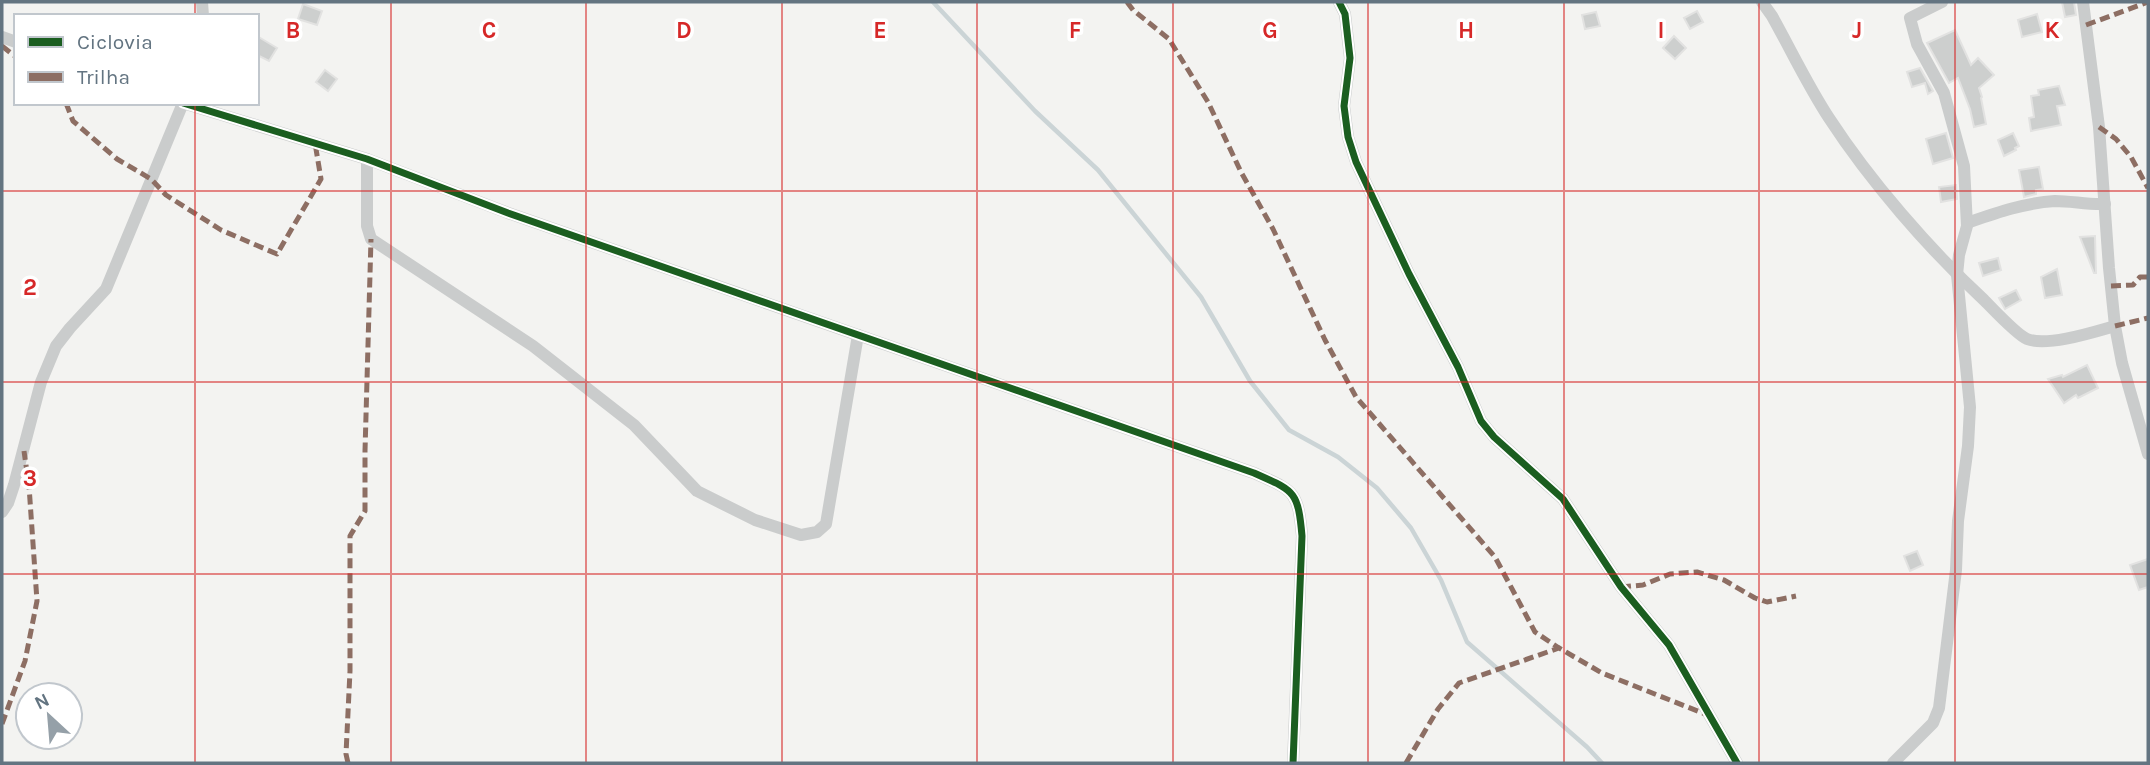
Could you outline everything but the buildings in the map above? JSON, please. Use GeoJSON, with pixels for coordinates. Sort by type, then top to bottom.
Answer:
{"type":"FeatureCollection","features":[{"type":"Feature","properties":{"kind":"street"},"geometry":{"type":"LineString","coordinates":[[1339,2],[1345,14],[1350,58],[1344,106],[1348,137],[1356,162],[1409,274],[1458,367],[1481,421],[1494,437],[1563,499],[1621,587],[1669,645],[1737,763]]}},
{"type":"Feature","properties":{"kind":"street"},"geometry":{"type":"LineString","coordinates":[[1762,2],[1828,117],[1859,160],[1956,275],[2026,339],[2046,341],[2079,336],[2115,326]]}},
{"type":"Feature","properties":{"kind":"street"},"geometry":{"type":"LineString","coordinates":[[2083,2],[2099,127],[2115,326],[2122,363],[2148,454]]}},
{"type":"Feature","properties":{"kind":"street"},"geometry":{"type":"LineString","coordinates":[[1893,763],[1933,723],[1939,708],[1968,446],[1970,407],[1956,275],[1967,223],[1964,166],[1944,93],[1917,44],[1910,18],[1948,4]]}},
{"type":"Feature","properties":{"kind":"street"},"geometry":{"type":"LineString","coordinates":[[2,512],[14,485],[41,382],[56,346],[106,289],[182,105]]}},
{"type":"Feature","properties":{"kind":"street"},"geometry":{"type":"LineString","coordinates":[[190,105],[367,159],[508,213],[1254,473],[1288,488],[1300,508],[1302,536],[1293,763]]}},
{"type":"Feature","properties":{"kind":"street"},"geometry":{"type":"LineString","coordinates":[[367,159],[367,226],[371,239],[533,346],[634,425],[697,491],[755,520],[802,535],[817,532],[825,524],[858,335]]}},
{"type":"Feature","properties":{"kind":"street"},"geometry":{"type":"LineString","coordinates":[[1967,223],[2025,204],[2058,201],[2105,204]]}},
{"type":"Feature","properties":{"kind":"waterway"},"geometry":{"type":"LineString","coordinates":[[933,2],[1035,111],[1098,170],[1201,297],[1250,381],[1289,430],[1338,457],[1377,488],[1411,528],[1441,580],[1467,642],[1602,763]]}},
{"type":"Feature","properties":{"kind":"marked path"},"geometry":{"type":"LineString","coordinates":[[1127,2],[1169,39],[1208,102],[1241,172],[1273,229],[1325,340],[1356,397],[1495,557],[1535,632],[1559,648]]}},
{"type":"Feature","properties":{"kind":"marked path"},"geometry":{"type":"LineString","coordinates":[[2086,25],[2148,2]]}},
{"type":"Feature","properties":{"kind":"marked path"},"geometry":{"type":"LineString","coordinates":[[2,46],[14,55]]}},
{"type":"Feature","properties":{"kind":"marked path"},"geometry":{"type":"LineString","coordinates":[[67,105],[73,121],[117,159],[151,179],[166,195],[221,230],[277,254],[321,179],[315,143]]}},
{"type":"Feature","properties":{"kind":"marked path"},"geometry":{"type":"LineString","coordinates":[[2099,127],[2116,139],[2131,157],[2148,188]]}},
{"type":"Feature","properties":{"kind":"marked path"},"geometry":{"type":"LineString","coordinates":[[348,763],[350,536],[365,511],[371,239]]}},
{"type":"Feature","properties":{"kind":"marked path"},"geometry":{"type":"LineString","coordinates":[[2111,286],[2133,285],[2140,277],[2148,277]]}},
{"type":"Feature","properties":{"kind":"marked path"},"geometry":{"type":"LineString","coordinates":[[2115,326],[2148,318]]}},
{"type":"Feature","properties":{"kind":"marked path"},"geometry":{"type":"LineString","coordinates":[[2,724],[25,661],[37,601],[24,451]]}},
{"type":"Feature","properties":{"kind":"marked path"},"geometry":{"type":"LineString","coordinates":[[1621,587],[1643,585],[1670,574],[1697,572],[1724,580],[1767,602],[1796,596]]}},
{"type":"Feature","properties":{"kind":"marked path"},"geometry":{"type":"LineString","coordinates":[[1406,763],[1438,709],[1459,683],[1559,648],[1602,673],[1710,716]]}},
{"type":"Feature","properties":{"kind":"cycle path"},"geometry":{"type":"LineString","coordinates":[[1339,2],[1345,14],[1350,58],[1344,106],[1348,137],[1356,162],[1409,274],[1458,367],[1481,421],[1494,437],[1563,499],[1621,587],[1669,645],[1737,763]]}},
{"type":"Feature","properties":{"kind":"cycle path"},"geometry":{"type":"LineString","coordinates":[[190,105],[367,159],[508,213],[1254,473],[1278,484],[1292,494],[1296,501],[1302,536],[1293,763]]}}]}
